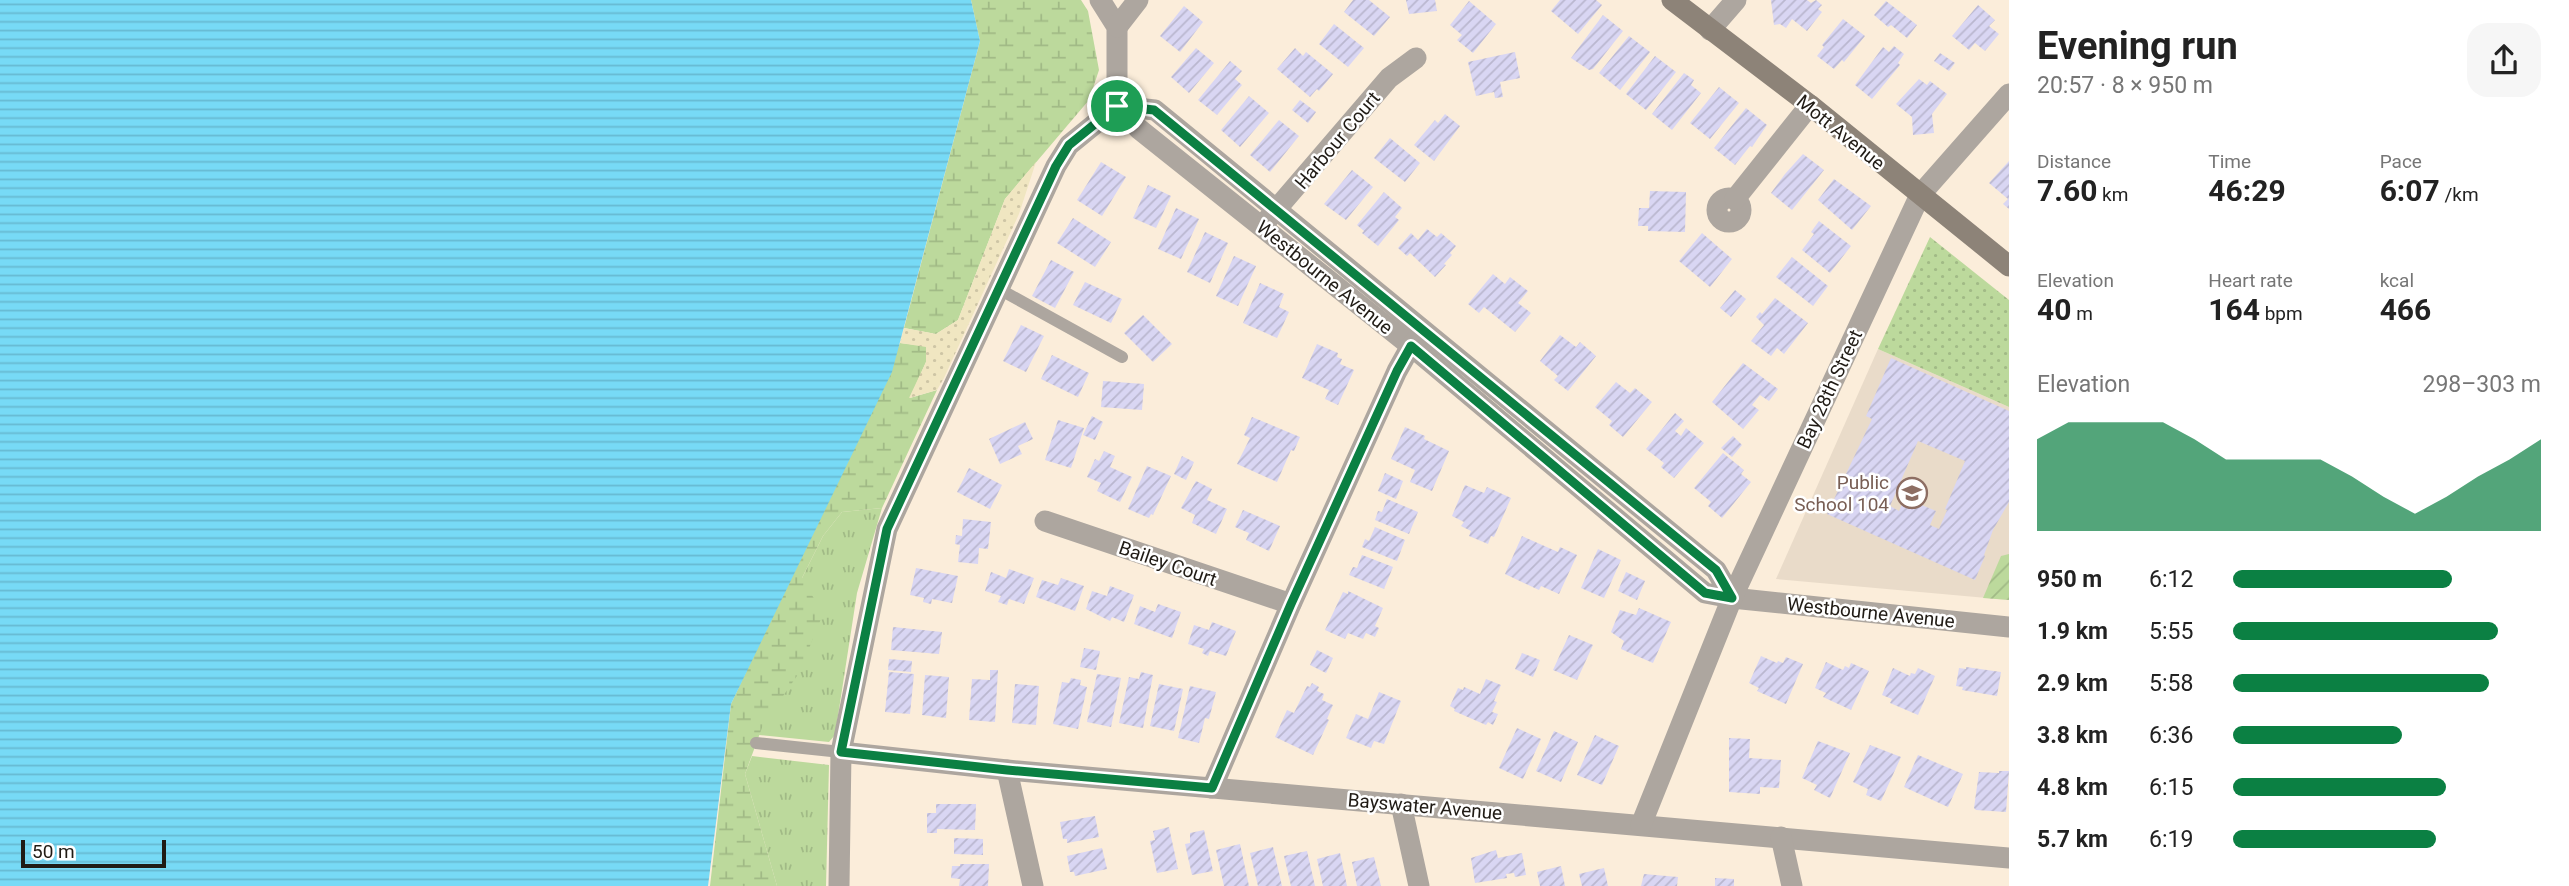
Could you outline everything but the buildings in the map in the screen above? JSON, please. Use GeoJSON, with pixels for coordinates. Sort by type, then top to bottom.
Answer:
{"type":"FeatureCollection","features":[{"type":"Feature","properties":{"kind":"street"},"geometry":{"type":"LineString","coordinates":[[839,886],[841,752],[887,529],[1056,166],[1069,145],[1117,106],[1117,27],[1100,0]]}},
{"type":"Feature","properties":{"kind":"street"},"geometry":{"type":"LineString","coordinates":[[1117,27],[1138,0]]}},
{"type":"Feature","properties":{"kind":"street","name":"Mott Avenue"},"geometry":{"type":"LineString","coordinates":[[1672,0],[1810,105],[2009,265]]}},
{"type":"Feature","properties":{"kind":"street"},"geometry":{"type":"LineString","coordinates":[[1710,30],[1736,0]]}},
{"type":"Feature","properties":{"kind":"street","name":"Harbour Court"},"geometry":{"type":"LineString","coordinates":[[1269,219],[1389,78],[1416,58]]}},
{"type":"Feature","properties":{"kind":"street","name":"Bay 28th Street"},"geometry":{"type":"LineString","coordinates":[[1641,825],[1732,598],[1920,195],[2009,94]]}},
{"type":"Feature","properties":{"kind":"street"},"geometry":{"type":"LineString","coordinates":[[1735,200],[1810,105]]}},
{"type":"Feature","properties":{"kind":"street","name":"Westbourne Avenue"},"geometry":{"type":"LineString","coordinates":[[1117,106],[1139,129],[1269,219],[1417,339],[1705,593],[2009,627]]}},
{"type":"Feature","properties":{"kind":"street"},"geometry":{"type":"LineString","coordinates":[[1212,788],[1291,604],[1397,371],[1417,339]]}},
{"type":"Feature","properties":{"kind":"street","name":"Bailey Court"},"geometry":{"type":"LineString","coordinates":[[1045,521],[1291,604]]}},
{"type":"Feature","properties":{"kind":"street","name":"Bayswater Avenue"},"geometry":{"type":"LineString","coordinates":[[841,752],[1007,770],[2009,858]]}},
{"type":"Feature","properties":{"kind":"street"},"geometry":{"type":"LineString","coordinates":[[1007,770],[1033,886]]}},
{"type":"Feature","properties":{"kind":"street"},"geometry":{"type":"LineString","coordinates":[[1401,804],[1419,886]]}},
{"type":"Feature","properties":{"kind":"street"},"geometry":{"type":"LineString","coordinates":[[1781,837],[1792,886]]}},
{"type":"Feature","properties":{"kind":"lane"},"geometry":{"type":"LineString","coordinates":[[999,289],[1122,357]]}},
{"type":"Feature","properties":{"kind":"lane"},"geometry":{"type":"LineString","coordinates":[[756,744],[841,752]]}},
{"type":"Feature","properties":{"kind":"shaded area","name":"Public School 104"},"geometry":{"type":"Polygon","coordinates":[[[1878,349],[2009,407],[2009,600],[1776,579],[1878,349]]]}},
{"type":"Feature","properties":{"kind":"green space"},"geometry":{"type":"Polygon","coordinates":[[[971,0],[1081,0],[1088,11],[1099,70],[1089,100],[1005,199],[958,320],[936,334],[904,328],[980,41],[971,0]]]}},
{"type":"Feature","properties":{"kind":"green space"},"geometry":{"type":"Polygon","coordinates":[[[1930,237],[2009,300],[2009,407],[1878,349],[1930,237]]]}},
{"type":"Feature","properties":{"kind":"green space"},"geometry":{"type":"Polygon","coordinates":[[[900,343],[926,346],[926,362],[910,398],[937,390],[882,508],[842,512],[823,536],[802,578],[823,614],[799,673],[763,725],[745,774],[777,886],[710,886],[731,704],[900,343]]]}},
{"type":"Feature","properties":{"kind":"green space"},"geometry":{"type":"Polygon","coordinates":[[[882,508],[857,593],[835,735],[829,742],[759,735],[802,578],[823,536],[842,512],[882,508]]]}},
{"type":"Feature","properties":{"kind":"green space"},"geometry":{"type":"Polygon","coordinates":[[[2009,554],[2009,600],[1983,598],[2001,556],[2009,554]]]}},
{"type":"Feature","properties":{"kind":"green space"},"geometry":{"type":"Polygon","coordinates":[[[752,756],[829,765],[826,886],[777,886],[745,774],[752,756]]]}},
{"type":"Feature","properties":{"kind":"sand"},"geometry":{"type":"Polygon","coordinates":[[[1036,162],[1019,214],[944,378],[937,390],[909,398],[926,362],[926,347],[900,343],[904,328],[936,334],[958,320],[1005,199],[1036,162]]]}},
{"type":"Feature","properties":{"kind":"water"},"geometry":{"type":"Polygon","coordinates":[[[0,0],[971,0],[980,41],[892,372],[731,704],[708,886],[0,886],[0,0]]]}},
{"type":"Feature","properties":{"kind":"place","name":"Public School 104"},"geometry":{"type":"Point","coordinates":[1912,493]}},
{"type":"Feature","properties":{"kind":"route"},"geometry":{"type":"LineString","coordinates":[[1117,106],[1154,110],[1716,570],[1732,598],[1705,593],[1411,346],[1397,371],[1291,604],[1212,788],[841,752],[887,529],[1056,166],[1069,145],[1117,106]]}}]}
